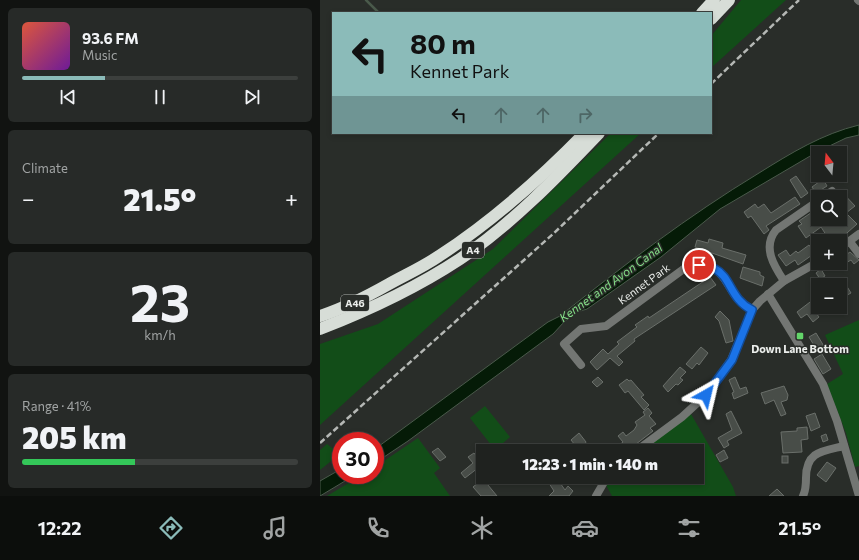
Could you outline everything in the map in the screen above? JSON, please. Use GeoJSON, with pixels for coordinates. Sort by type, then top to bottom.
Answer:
{"type":"FeatureCollection","features":[{"type":"Feature","properties":{"kind":"highway"},"geometry":{"type":"LineString","coordinates":[[703,12],[714,0]]}},
{"type":"Feature","properties":{"kind":"highway"},"geometry":{"type":"LineString","coordinates":[[712,18],[729,0]]}},
{"type":"Feature","properties":{"kind":"highway","name":"A4"},"geometry":{"type":"LineString","coordinates":[[388,285],[438,257],[499,214],[532,185],[584,134]]}},
{"type":"Feature","properties":{"kind":"highway","name":"A4"},"geometry":{"type":"LineString","coordinates":[[320,329],[391,299],[460,259],[535,198],[598,134]]}},
{"type":"Feature","properties":{"kind":"highway"},"geometry":{"type":"LineString","coordinates":[[320,310],[388,285]]}},
{"type":"Feature","properties":{"kind":"highway","name":"A46"},"geometry":{"type":"LineString","coordinates":[[320,316],[358,301],[388,285]]}},
{"type":"Feature","properties":{"kind":"street"},"geometry":{"type":"LineString","coordinates":[[784,281],[775,268],[770,256],[769,243],[776,230],[811,206]]}},
{"type":"Feature","properties":{"kind":"street"},"geometry":{"type":"LineString","coordinates":[[847,244],[859,234]]}},
{"type":"Feature","properties":{"kind":"street"},"geometry":{"type":"LineString","coordinates":[[850,242],[859,254]]}},
{"type":"Feature","properties":{"kind":"street","name":"Kennet Park"},"geometry":{"type":"LineString","coordinates":[[581,365],[564,344],[582,329],[606,326],[685,268],[699,265],[715,269],[725,277],[734,296],[743,306],[752,310]]}},
{"type":"Feature","properties":{"kind":"street"},"geometry":{"type":"LineString","coordinates":[[645,444],[682,417],[706,395],[732,360],[752,310],[784,281],[811,266]]}},
{"type":"Feature","properties":{"kind":"street"},"geometry":{"type":"LineString","coordinates":[[768,294],[823,384],[859,496]]}},
{"type":"Feature","properties":{"kind":"street"},"geometry":{"type":"LineString","coordinates":[[803,496],[806,492],[806,470],[810,459],[819,452],[844,446]]}},
{"type":"Feature","properties":{"kind":"street"},"geometry":{"type":"LineString","coordinates":[[596,496],[602,484]]}},
{"type":"Feature","properties":{"kind":"green space"},"geometry":{"type":"Polygon","coordinates":[[[741,0],[786,0],[712,67],[712,35],[741,0]]]}},
{"type":"Feature","properties":{"kind":"green space"},"geometry":{"type":"Polygon","coordinates":[[[610,134],[640,134],[320,425],[320,344],[378,324],[493,249],[610,134]]]}},
{"type":"Feature","properties":{"kind":"green space"},"geometry":{"type":"Polygon","coordinates":[[[859,320],[859,466],[855,467],[846,433],[827,384],[843,374],[825,335],[859,320]]]}},
{"type":"Feature","properties":{"kind":"green space"},"geometry":{"type":"Polygon","coordinates":[[[485,406],[510,437],[502,444],[490,444],[470,418],[485,406]]]}},
{"type":"Feature","properties":{"kind":"green space"},"geometry":{"type":"Polygon","coordinates":[[[691,414],[733,487],[736,496],[612,496],[607,484],[704,484],[704,444],[650,444],[691,414]]]}},
{"type":"Feature","properties":{"kind":"green space"},"geometry":{"type":"Polygon","coordinates":[[[418,438],[440,468],[434,473],[450,496],[327,496],[347,484],[384,484],[384,461],[418,438]]]}},
{"type":"Feature","properties":{"kind":"green space"},"geometry":{"type":"Polygon","coordinates":[[[327,444],[332,448],[332,460],[320,470],[320,450],[327,444]]]}},
{"type":"Feature","properties":{"kind":"water","name":"Kennet and Avon Canal"},"geometry":{"type":"Polygon","coordinates":[[[859,125],[859,135],[846,138],[829,146],[811,146],[811,156],[720,209],[661,257],[587,309],[577,312],[564,322],[553,334],[384,457],[384,442],[548,322],[560,316],[632,260],[707,206],[795,151],[832,133],[859,125]]]}},
{"type":"Feature","properties":{"kind":"water"},"geometry":{"type":"Polygon","coordinates":[[[332,474],[332,484],[340,484],[320,496],[320,481],[332,474]]]}},
{"type":"Feature","properties":{"kind":"building"},"geometry":{"type":"Polygon","coordinates":[[[796,176],[808,193],[801,198],[790,180],[796,176]]]}},
{"type":"Feature","properties":{"kind":"building"},"geometry":{"type":"Polygon","coordinates":[[[819,182],[825,182],[827,186],[821,190],[814,190],[812,187],[819,182]]]}},
{"type":"Feature","properties":{"kind":"building"},"geometry":{"type":"Polygon","coordinates":[[[795,197],[800,204],[766,226],[769,230],[764,234],[751,216],[748,218],[744,212],[755,204],[758,208],[764,204],[771,213],[795,197]]]}},
{"type":"Feature","properties":{"kind":"building"},"geometry":{"type":"Polygon","coordinates":[[[847,197],[855,206],[847,212],[847,197]]]}},
{"type":"Feature","properties":{"kind":"building"},"geometry":{"type":"Polygon","coordinates":[[[811,213],[811,226],[847,226],[847,214],[857,224],[846,234],[826,234],[821,227],[806,238],[798,226],[802,224],[799,221],[811,213]]]}},
{"type":"Feature","properties":{"kind":"building"},"geometry":{"type":"Polygon","coordinates":[[[709,239],[723,243],[722,248],[746,255],[743,264],[695,247],[697,240],[708,243],[709,239]]]}},
{"type":"Feature","properties":{"kind":"building"},"geometry":{"type":"Polygon","coordinates":[[[809,245],[811,248],[811,256],[798,265],[795,260],[786,266],[778,255],[786,250],[790,256],[796,251],[798,253],[809,245]]]}},
{"type":"Feature","properties":{"kind":"building"},"geometry":{"type":"Polygon","coordinates":[[[850,252],[859,260],[854,264],[851,260],[847,262],[847,254],[850,252]]]}},
{"type":"Feature","properties":{"kind":"building"},"geometry":{"type":"Polygon","coordinates":[[[743,267],[760,272],[760,275],[764,277],[762,286],[740,278],[743,267]]]}},
{"type":"Feature","properties":{"kind":"building"},"geometry":{"type":"Polygon","coordinates":[[[822,270],[825,276],[819,278],[816,273],[822,270]]]}},
{"type":"Feature","properties":{"kind":"building"},"geometry":{"type":"Polygon","coordinates":[[[710,277],[716,285],[634,339],[635,341],[617,356],[623,362],[619,366],[610,358],[597,370],[590,362],[603,349],[608,354],[619,344],[617,342],[637,327],[635,325],[648,316],[649,318],[710,277]]]}},
{"type":"Feature","properties":{"kind":"building"},"geometry":{"type":"Polygon","coordinates":[[[847,287],[851,293],[847,295],[847,287]]]}},
{"type":"Feature","properties":{"kind":"building"},"geometry":{"type":"Polygon","coordinates":[[[811,301],[811,314],[817,314],[819,317],[813,322],[807,314],[801,318],[797,312],[811,301]]]}},
{"type":"Feature","properties":{"kind":"building"},"geometry":{"type":"Polygon","coordinates":[[[720,311],[729,320],[733,341],[726,343],[719,321],[715,317],[720,311]]]}},
{"type":"Feature","properties":{"kind":"building"},"geometry":{"type":"Polygon","coordinates":[[[816,333],[825,348],[818,352],[809,337],[816,333]]]}},
{"type":"Feature","properties":{"kind":"building"},"geometry":{"type":"Polygon","coordinates":[[[701,347],[708,353],[699,365],[697,363],[692,369],[686,364],[701,347]]]}},
{"type":"Feature","properties":{"kind":"building"},"geometry":{"type":"Polygon","coordinates":[[[822,354],[831,369],[823,374],[814,359],[822,354]]]}},
{"type":"Feature","properties":{"kind":"building"},"geometry":{"type":"Polygon","coordinates":[[[680,367],[686,372],[680,378],[683,380],[678,385],[676,384],[668,392],[663,386],[680,367]]]}},
{"type":"Feature","properties":{"kind":"building"},"geometry":{"type":"Polygon","coordinates":[[[598,377],[603,382],[597,387],[592,382],[598,377]]]}},
{"type":"Feature","properties":{"kind":"building"},"geometry":{"type":"Polygon","coordinates":[[[735,377],[740,389],[746,387],[748,393],[734,399],[732,393],[734,392],[729,380],[735,377]]]}},
{"type":"Feature","properties":{"kind":"building"},"geometry":{"type":"Polygon","coordinates":[[[627,379],[629,381],[631,380],[644,395],[641,397],[649,405],[644,410],[628,391],[625,393],[619,385],[627,379]]]}},
{"type":"Feature","properties":{"kind":"building"},"geometry":{"type":"Polygon","coordinates":[[[784,386],[788,395],[787,400],[781,402],[786,414],[781,416],[774,400],[765,404],[761,393],[784,386]]]}},
{"type":"Feature","properties":{"kind":"building"},"geometry":{"type":"Polygon","coordinates":[[[648,408],[652,413],[649,416],[656,424],[650,428],[653,431],[636,444],[621,444],[623,442],[618,436],[623,432],[626,436],[634,430],[637,425],[635,422],[645,415],[643,412],[648,408]]]}},
{"type":"Feature","properties":{"kind":"building"},"geometry":{"type":"Polygon","coordinates":[[[731,411],[742,433],[727,441],[729,445],[724,448],[718,438],[732,430],[726,414],[731,411]]]}},
{"type":"Feature","properties":{"kind":"building"},"geometry":{"type":"Polygon","coordinates":[[[815,413],[820,427],[811,431],[806,416],[815,413]]]}},
{"type":"Feature","properties":{"kind":"building"},"geometry":{"type":"Polygon","coordinates":[[[807,427],[808,439],[801,440],[802,452],[783,453],[781,432],[797,431],[797,428],[807,427]]]}},
{"type":"Feature","properties":{"kind":"building"},"geometry":{"type":"Polygon","coordinates":[[[579,433],[586,442],[585,444],[574,444],[571,440],[579,433]]]}},
{"type":"Feature","properties":{"kind":"building"},"geometry":{"type":"Polygon","coordinates":[[[826,434],[828,440],[823,442],[821,436],[826,434]]]}},
{"type":"Feature","properties":{"kind":"building"},"geometry":{"type":"Polygon","coordinates":[[[438,448],[446,457],[440,461],[432,452],[438,448]]]}},
{"type":"Feature","properties":{"kind":"building"},"geometry":{"type":"Polygon","coordinates":[[[724,450],[728,458],[720,462],[716,455],[724,450]]]}},
{"type":"Feature","properties":{"kind":"building"},"geometry":{"type":"Polygon","coordinates":[[[474,453],[476,455],[476,469],[465,478],[461,473],[473,463],[468,457],[474,453]]]}},
{"type":"Feature","properties":{"kind":"building"},"geometry":{"type":"Polygon","coordinates":[[[782,456],[788,456],[788,463],[782,463],[782,456]]]}},
{"type":"Feature","properties":{"kind":"building"},"geometry":{"type":"Polygon","coordinates":[[[827,462],[836,468],[826,482],[817,475],[827,462]]]}},
{"type":"Feature","properties":{"kind":"building"},"geometry":{"type":"Polygon","coordinates":[[[477,484],[487,484],[497,496],[481,496],[473,487],[477,484]]]}},
{"type":"Feature","properties":{"kind":"building"},"geometry":{"type":"Polygon","coordinates":[[[550,484],[561,484],[565,490],[568,486],[573,491],[569,496],[549,496],[554,491],[550,484]]]}},
{"type":"Feature","properties":{"kind":"building"},"geometry":{"type":"Polygon","coordinates":[[[777,489],[784,496],[769,496],[777,489]]]}},
{"type":"Feature","properties":{"kind":"waterway"},"geometry":{"type":"LineString","coordinates":[[366,0],[378,12]]}},
{"type":"Feature","properties":{"kind":"railway"},"geometry":{"type":"LineString","coordinates":[[712,83],[799,0]]}},
{"type":"Feature","properties":{"kind":"railway"},"geometry":{"type":"LineString","coordinates":[[320,443],[553,234],[658,134]]}},
{"type":"Feature","properties":{"kind":"place","name":"Down Lane Bottom"},"geometry":{"type":"Point","coordinates":[800,336]}},
{"type":"Feature","properties":{"kind":"route"},"geometry":{"type":"LineString","coordinates":[[699,265],[715,269],[725,277],[734,296],[743,306],[752,310],[732,360],[706,395]]}}]}
